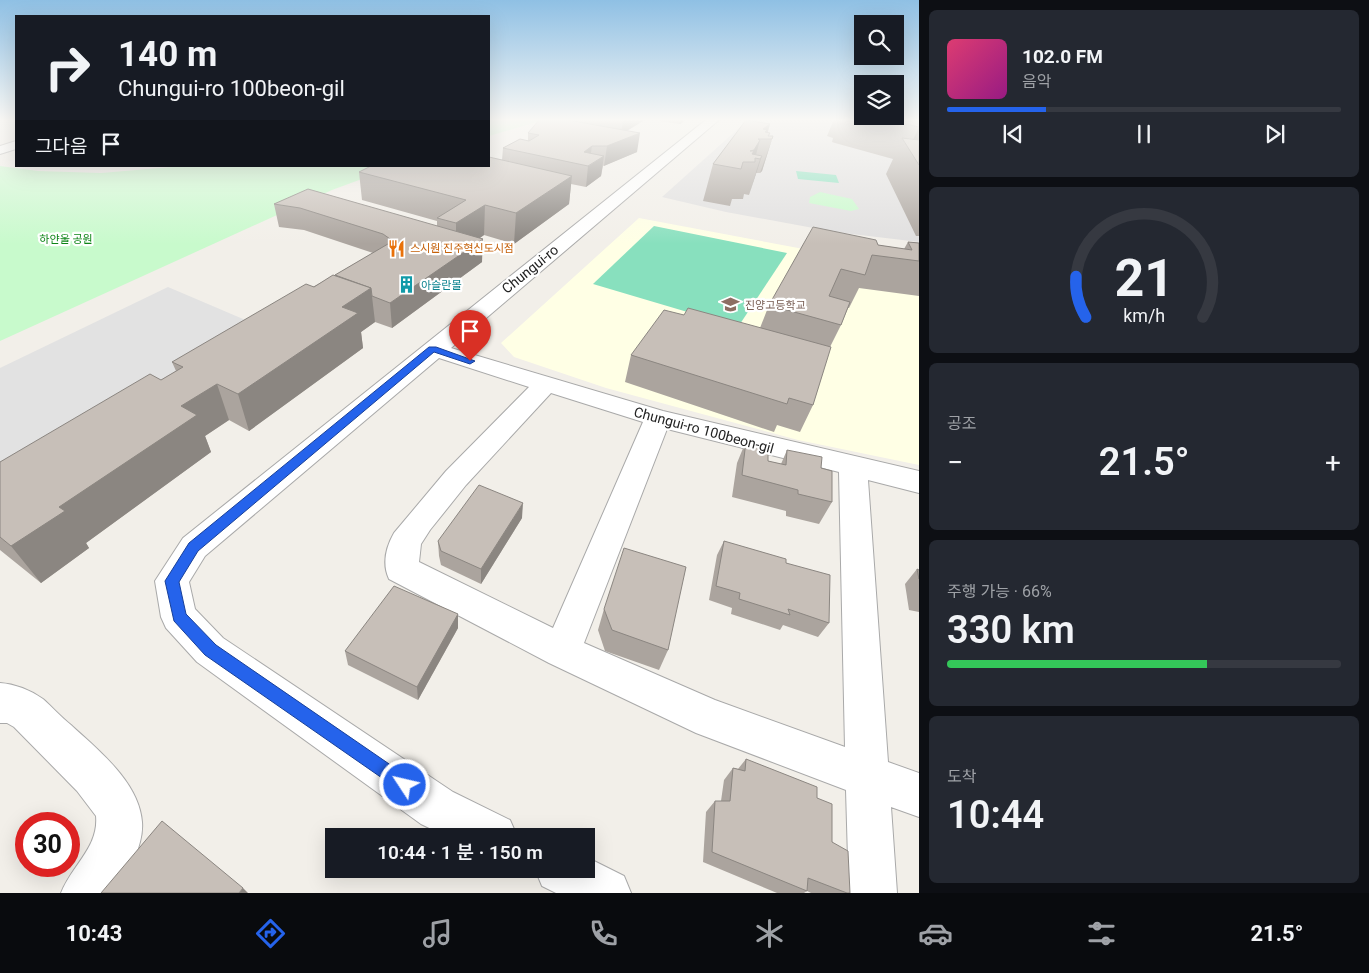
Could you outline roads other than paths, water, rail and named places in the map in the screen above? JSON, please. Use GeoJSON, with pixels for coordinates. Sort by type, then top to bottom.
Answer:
{"type":"FeatureCollection","features":[{"type":"Feature","properties":{"kind":"street","name":"Chungui-ro"},"geometry":{"type":"LineString","coordinates":[[478,828],[438,808],[210,650],[179,617],[172,581],[194,547],[663,161]]}},
{"type":"Feature","properties":{"kind":"street","name":"Chungui-ro 100beon-gil"},"geometry":{"type":"LineString","coordinates":[[432,349],[658,418],[919,482]]}},
{"type":"Feature","properties":{"kind":"street"},"geometry":{"type":"LineString","coordinates":[[545,385],[456,478],[419,522],[405,542],[401,569],[562,650],[710,719],[919,795]]}},
{"type":"Feature","properties":{"kind":"street"},"geometry":{"type":"LineString","coordinates":[[562,650],[658,418]]}},
{"type":"Feature","properties":{"kind":"street"},"geometry":{"type":"LineString","coordinates":[[853,467],[873,893]]}},
{"type":"Feature","properties":{"kind":"street"},"geometry":{"type":"LineString","coordinates":[[0,703],[13,704],[28,714],[106,791],[118,813],[117,837],[107,865],[85,893]]}},
{"type":"Feature","properties":{"kind":"street"},"geometry":{"type":"LineString","coordinates":[[577,878],[607,893]]}},
{"type":"Feature","properties":{"kind":"place","name":"스시원 진주혁신도시점"},"geometry":{"type":"Point","coordinates":[396,248]}},
{"type":"Feature","properties":{"kind":"place","name":"아슬란몰"},"geometry":{"type":"Point","coordinates":[407,285]}},
{"type":"Feature","properties":{"kind":"place","name":"진양고등학교"},"geometry":{"type":"Point","coordinates":[731,305]}},
{"type":"Feature","properties":{"kind":"park label","name":"하얀울 공원"},"geometry":{"type":"Point","coordinates":[66,239]}}]}
